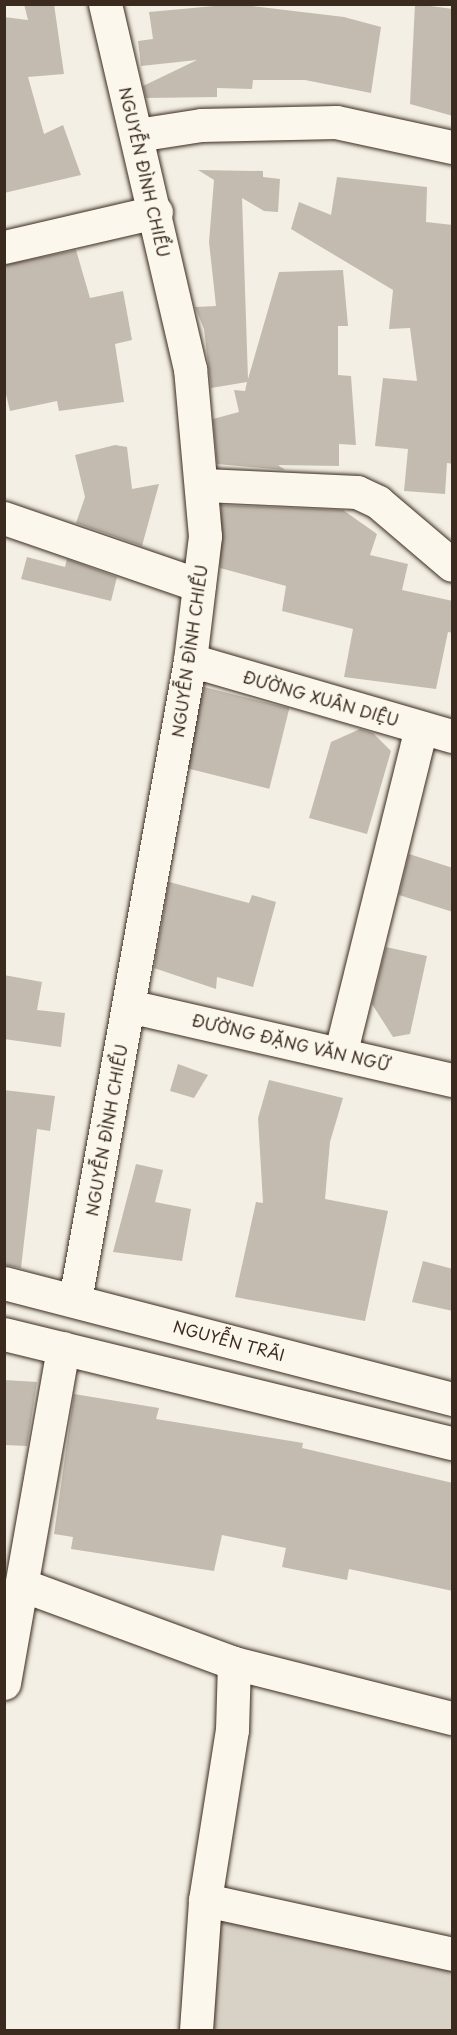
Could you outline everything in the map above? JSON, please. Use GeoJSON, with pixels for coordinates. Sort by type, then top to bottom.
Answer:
{"type":"FeatureCollection","features":[{"type":"Feature","properties":{"kind":"street","name":"NGUYỄN ĐÌNH CHIỂU"},"geometry":{"type":"LineString","coordinates":[[4,1683],[63,1348],[75,1300],[129,1006],[190,660],[199,585],[204,485],[190,369],[156,212],[105,4]]}},
{"type":"Feature","properties":{"kind":"street"},"geometry":{"type":"LineString","coordinates":[[137,135],[201,124],[336,122],[453,147]]}},
{"type":"Feature","properties":{"kind":"street"},"geometry":{"type":"LineString","coordinates":[[4,247],[156,212]]}},
{"type":"Feature","properties":{"kind":"street"},"geometry":{"type":"LineString","coordinates":[[204,485],[357,492],[378,502],[453,565]]}},
{"type":"Feature","properties":{"kind":"street"},"geometry":{"type":"LineString","coordinates":[[4,518],[199,585]]}},
{"type":"Feature","properties":{"kind":"street","name":"ĐƯỜNG XUÂN DIỆU"},"geometry":{"type":"LineString","coordinates":[[190,660],[453,736]]}},
{"type":"Feature","properties":{"kind":"street"},"geometry":{"type":"LineString","coordinates":[[341,1051],[421,728]]}},
{"type":"Feature","properties":{"kind":"street","name":"ĐƯỜNG ĐẶNG VĂN NGỮ"},"geometry":{"type":"LineString","coordinates":[[129,1006],[341,1051],[453,1080]]}},
{"type":"Feature","properties":{"kind":"street","name":"NGUYỄN TRÃI"},"geometry":{"type":"LineString","coordinates":[[4,1284],[75,1300],[453,1399]]}},
{"type":"Feature","properties":{"kind":"street"},"geometry":{"type":"LineString","coordinates":[[4,1334],[453,1443]]}},
{"type":"Feature","properties":{"kind":"street"},"geometry":{"type":"LineString","coordinates":[[22,1586],[234,1663],[453,1718]]}},
{"type":"Feature","properties":{"kind":"street"},"geometry":{"type":"LineString","coordinates":[[196,2031],[205,1900],[232,1730],[234,1663]]}},
{"type":"Feature","properties":{"kind":"street"},"geometry":{"type":"LineString","coordinates":[[205,1900],[453,1954]]}},
{"type":"Feature","properties":{"kind":"shaded area"},"geometry":{"type":"Polygon","coordinates":[[[205,1900],[452,1963],[452,2030],[181,2030],[181,2000],[205,1900]]]}},
{"type":"Feature","properties":{"kind":"building"},"geometry":{"type":"Polygon","coordinates":[[[24,4],[54,4],[64,74],[28,77],[44,134],[63,125],[81,175],[4,193],[4,17],[28,20],[24,4]]]}},
{"type":"Feature","properties":{"kind":"building"},"geometry":{"type":"Polygon","coordinates":[[[236,4],[344,17],[381,27],[371,93],[305,80],[253,80],[252,89],[217,88],[217,97],[146,98],[143,86],[197,60],[141,66],[138,41],[153,39],[149,12],[236,4]]]}},
{"type":"Feature","properties":{"kind":"building"},"geometry":{"type":"Polygon","coordinates":[[[415,4],[453,9],[453,116],[410,104],[415,4]]]}},
{"type":"Feature","properties":{"kind":"building"},"geometry":{"type":"Polygon","coordinates":[[[198,170],[263,171],[263,177],[280,179],[278,212],[264,211],[242,198],[248,379],[279,272],[343,270],[348,326],[338,326],[338,375],[351,376],[356,445],[339,444],[339,466],[278,465],[285,470],[217,464],[213,419],[239,412],[234,390],[245,391],[247,382],[211,388],[204,329],[195,307],[216,306],[209,242],[214,180],[198,170]]]}},
{"type":"Feature","properties":{"kind":"building"},"geometry":{"type":"Polygon","coordinates":[[[337,177],[427,187],[426,222],[453,225],[453,464],[447,463],[445,494],[404,491],[408,449],[375,446],[383,378],[417,381],[410,328],[389,329],[393,290],[291,229],[299,202],[331,215],[337,177]]]}},
{"type":"Feature","properties":{"kind":"building"},"geometry":{"type":"Polygon","coordinates":[[[76,250],[90,298],[123,291],[132,340],[115,344],[124,402],[59,411],[57,401],[10,411],[4,386],[4,265],[76,250]]]}},
{"type":"Feature","properties":{"kind":"building"},"geometry":{"type":"Polygon","coordinates":[[[115,445],[127,447],[132,489],[159,484],[142,546],[76,523],[85,497],[75,455],[115,445]]]}},
{"type":"Feature","properties":{"kind":"building"},"geometry":{"type":"Polygon","coordinates":[[[221,505],[343,510],[377,534],[370,555],[408,564],[402,590],[453,601],[453,633],[448,632],[436,689],[344,677],[353,629],[282,611],[286,586],[220,568],[221,505]]]}},
{"type":"Feature","properties":{"kind":"building"},"geometry":{"type":"Polygon","coordinates":[[[27,557],[65,567],[67,559],[117,577],[111,601],[21,579],[27,557]]]}},
{"type":"Feature","properties":{"kind":"building"},"geometry":{"type":"Polygon","coordinates":[[[204,687],[289,708],[269,789],[184,768],[204,687]]]}},
{"type":"Feature","properties":{"kind":"building"},"geometry":{"type":"Polygon","coordinates":[[[360,729],[373,733],[391,751],[367,834],[309,818],[331,742],[360,729]]]}},
{"type":"Feature","properties":{"kind":"building"},"geometry":{"type":"Polygon","coordinates":[[[409,854],[453,868],[453,912],[399,895],[409,854]]]}},
{"type":"Feature","properties":{"kind":"building"},"geometry":{"type":"Polygon","coordinates":[[[169,882],[249,903],[252,895],[276,902],[253,987],[217,977],[216,989],[154,968],[169,882]]]}},
{"type":"Feature","properties":{"kind":"building"},"geometry":{"type":"Polygon","coordinates":[[[386,947],[427,956],[410,1034],[393,1037],[372,1004],[386,947]]]}},
{"type":"Feature","properties":{"kind":"building"},"geometry":{"type":"Polygon","coordinates":[[[4,975],[42,982],[37,1010],[65,1013],[61,1047],[4,1039],[4,975]]]}},
{"type":"Feature","properties":{"kind":"building"},"geometry":{"type":"Polygon","coordinates":[[[178,1064],[208,1075],[194,1098],[170,1091],[178,1064]]]}},
{"type":"Feature","properties":{"kind":"building"},"geometry":{"type":"Polygon","coordinates":[[[269,1080],[343,1098],[330,1142],[325,1199],[388,1211],[365,1321],[235,1297],[256,1202],[263,1203],[258,1118],[269,1080]]]}},
{"type":"Feature","properties":{"kind":"building"},"geometry":{"type":"Polygon","coordinates":[[[4,1090],[55,1096],[50,1131],[37,1129],[21,1268],[4,1265],[4,1090]]]}},
{"type":"Feature","properties":{"kind":"building"},"geometry":{"type":"Polygon","coordinates":[[[136,1164],[163,1170],[155,1202],[191,1209],[182,1261],[113,1252],[136,1164]]]}},
{"type":"Feature","properties":{"kind":"building"},"geometry":{"type":"Polygon","coordinates":[[[423,1261],[453,1269],[453,1311],[412,1302],[423,1261]]]}},
{"type":"Feature","properties":{"kind":"building"},"geometry":{"type":"Polygon","coordinates":[[[4,1380],[37,1382],[27,1446],[4,1445],[4,1380]]]}},
{"type":"Feature","properties":{"kind":"building"},"geometry":{"type":"Polygon","coordinates":[[[74,1394],[159,1408],[156,1419],[303,1443],[302,1448],[453,1483],[453,1591],[349,1569],[347,1580],[282,1567],[286,1548],[222,1535],[214,1571],[71,1549],[73,1537],[54,1534],[74,1394]]]}}]}
